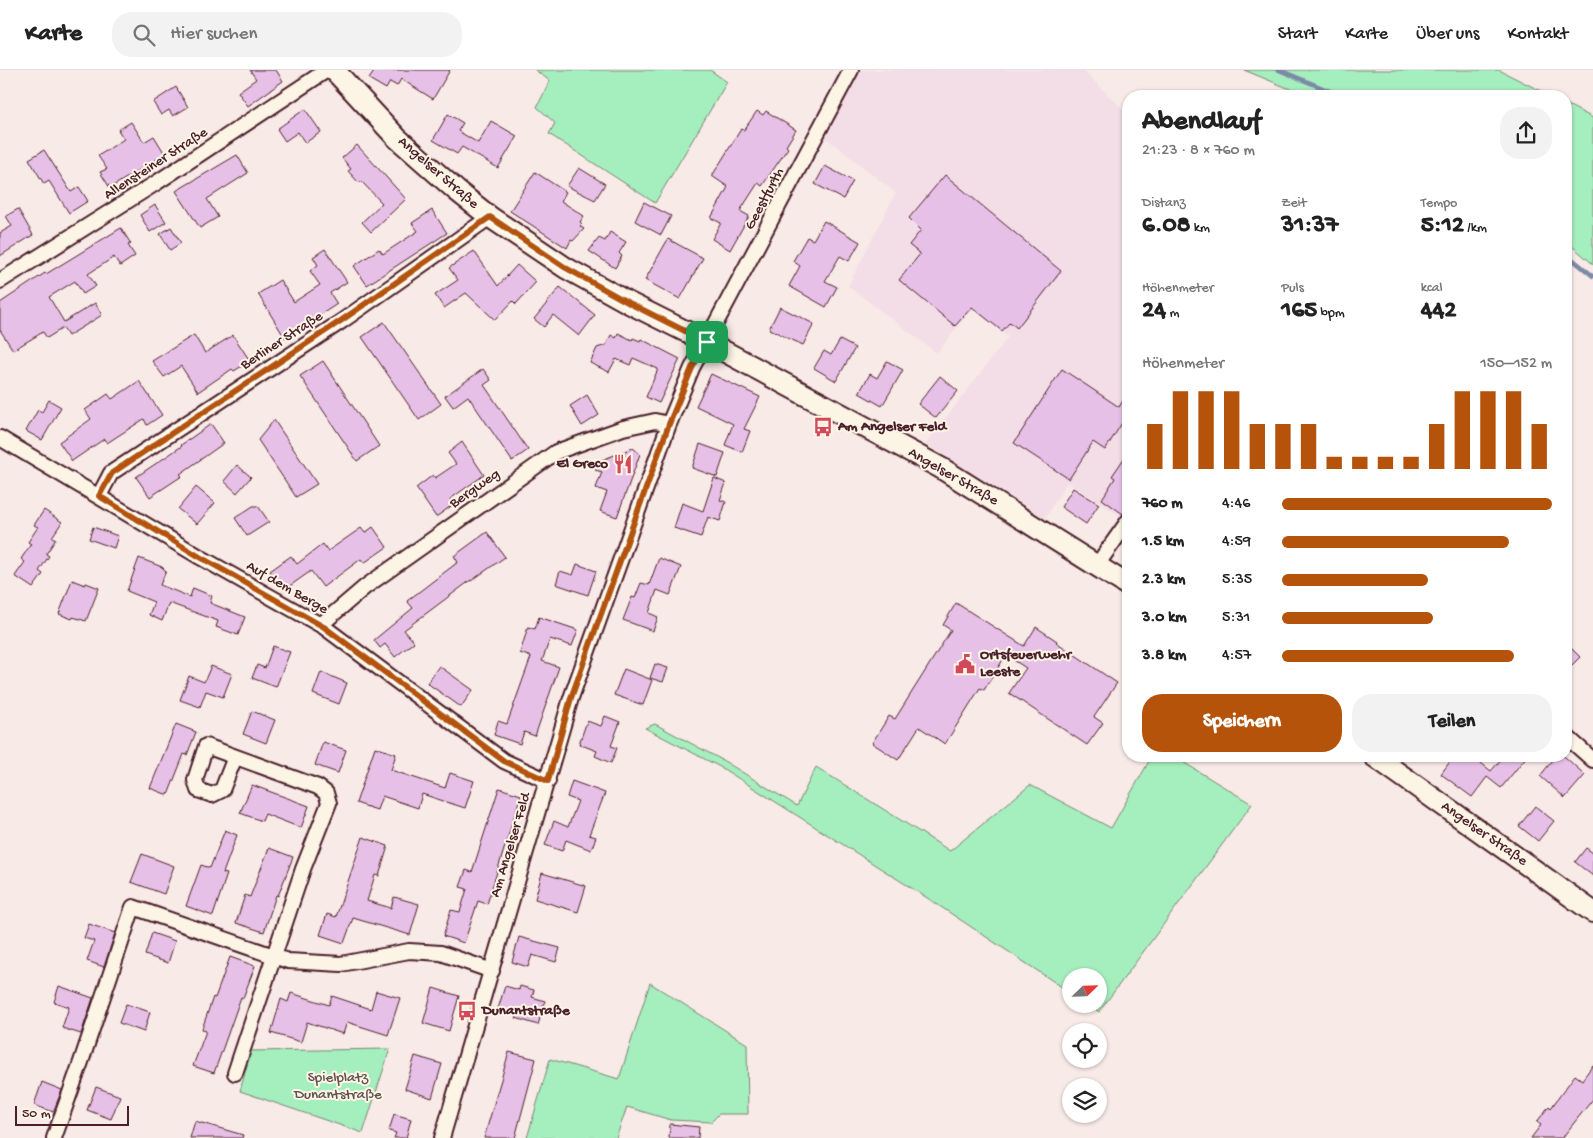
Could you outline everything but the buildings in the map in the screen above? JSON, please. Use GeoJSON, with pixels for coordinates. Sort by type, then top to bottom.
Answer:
{"type":"FeatureCollection","features":[{"type":"Feature","properties":{"kind":"main road","name":"Angelser Straße"},"geometry":{"type":"LineString","coordinates":[[334,70],[397,138],[490,217],[574,272],[941,468],[1122,581]]}},
{"type":"Feature","properties":{"kind":"main road","name":"Angelser Straße"},"geometry":{"type":"LineString","coordinates":[[1382,762],[1593,912]]}},
{"type":"Feature","properties":{"kind":"street","name":"Allensteiner Straße"},"geometry":{"type":"LineString","coordinates":[[0,281],[156,184],[327,70]]}},
{"type":"Feature","properties":{"kind":"street","name":"Geestfurth"},"geometry":{"type":"LineString","coordinates":[[707,342],[851,70]]}},
{"type":"Feature","properties":{"kind":"street","name":"Berliner Straße"},"geometry":{"type":"LineString","coordinates":[[99,496],[112,473],[342,320],[490,217]]}},
{"type":"Feature","properties":{"kind":"street","name":"Am Angelser Feld"},"geometry":{"type":"LineString","coordinates":[[442,1138],[571,698],[669,424],[692,368],[707,342]]}},
{"type":"Feature","properties":{"kind":"street","name":"Bergweg"},"geometry":{"type":"LineString","coordinates":[[324,627],[324,622],[365,587],[556,452],[623,428],[656,421],[669,424]]}},
{"type":"Feature","properties":{"kind":"street","name":"Auf dem Berge"},"geometry":{"type":"LineString","coordinates":[[0,438],[200,557],[324,627],[504,761],[548,781]]}},
{"type":"Feature","properties":{"kind":"street"},"geometry":{"type":"LineString","coordinates":[[1097,565],[1122,530]]}},
{"type":"Feature","properties":{"kind":"street"},"geometry":{"type":"LineString","coordinates":[[1572,741],[1593,760]]}},
{"type":"Feature","properties":{"kind":"street"},"geometry":{"type":"LineString","coordinates":[[235,757],[318,787],[326,793],[330,803],[303,869],[235,1073]]}},
{"type":"Feature","properties":{"kind":"street"},"geometry":{"type":"LineString","coordinates":[[54,1138],[133,906],[288,961],[341,964],[409,951],[441,953],[492,971]]}},
{"type":"Feature","properties":{"kind":"shaded area"},"geometry":{"type":"Polygon","coordinates":[[[840,70],[1082,70],[1122,108],[1122,517],[1067,482],[1045,518],[926,444],[1008,337],[972,308],[937,353],[848,286],[896,193],[829,140],[806,135],[840,70]]]}},
{"type":"Feature","properties":{"kind":"green space"},"geometry":{"type":"Polygon","coordinates":[[[535,70],[710,70],[727,82],[655,203],[549,134],[555,123],[537,107],[550,81],[535,70]]]}},
{"type":"Feature","properties":{"kind":"green space"},"geometry":{"type":"Polygon","coordinates":[[[1244,70],[1499,70],[1539,90],[1345,90],[1292,90],[1244,70]]]}},
{"type":"Feature","properties":{"kind":"green space"},"geometry":{"type":"Polygon","coordinates":[[[1572,107],[1593,118],[1593,264],[1572,246],[1572,107]]]}},
{"type":"Feature","properties":{"kind":"green space"},"geometry":{"type":"Polygon","coordinates":[[[655,724],[724,761],[797,806],[816,767],[950,851],[1030,785],[1111,828],[1149,762],[1183,762],[1252,804],[1108,1000],[1108,968],[1062,968],[1062,987],[932,901],[722,768],[645,728],[655,724]]]}},
{"type":"Feature","properties":{"kind":"green space"},"geometry":{"type":"Polygon","coordinates":[[[650,983],[747,1044],[748,1114],[719,1114],[711,1122],[671,1120],[627,1107],[616,1138],[527,1138],[550,1059],[619,1079],[650,983]]]}},
{"type":"Feature","properties":{"kind":"green space","name":"Spielplatz Dunantstraße"},"geometry":{"type":"Polygon","coordinates":[[[390,1049],[363,1133],[240,1091],[251,1051],[390,1049]]]}},
{"type":"Feature","properties":{"kind":"waterway"},"geometry":{"type":"LineString","coordinates":[[1279,70],[1327,90]]}},
{"type":"Feature","properties":{"kind":"waterway"},"geometry":{"type":"LineString","coordinates":[[1572,259],[1593,276]]}},
{"type":"Feature","properties":{"kind":"place","name":"Am Angelser Feld"},"geometry":{"type":"Point","coordinates":[823,427]}},
{"type":"Feature","properties":{"kind":"place","name":"El Greco"},"geometry":{"type":"Point","coordinates":[623,464]}},
{"type":"Feature","properties":{"kind":"place","name":"Ortsfeuerwehr Leeste"},"geometry":{"type":"Point","coordinates":[965,664]}},
{"type":"Feature","properties":{"kind":"place","name":"Dunantstraße"},"geometry":{"type":"Point","coordinates":[467,1011]}},
{"type":"Feature","properties":{"kind":"route"},"geometry":{"type":"LineString","coordinates":[[490,217],[566,268],[629,303],[707,342],[692,368],[669,424],[596,625],[571,698],[548,781],[504,761],[324,627],[200,557],[99,496],[112,473],[342,320],[490,217]]}}]}
